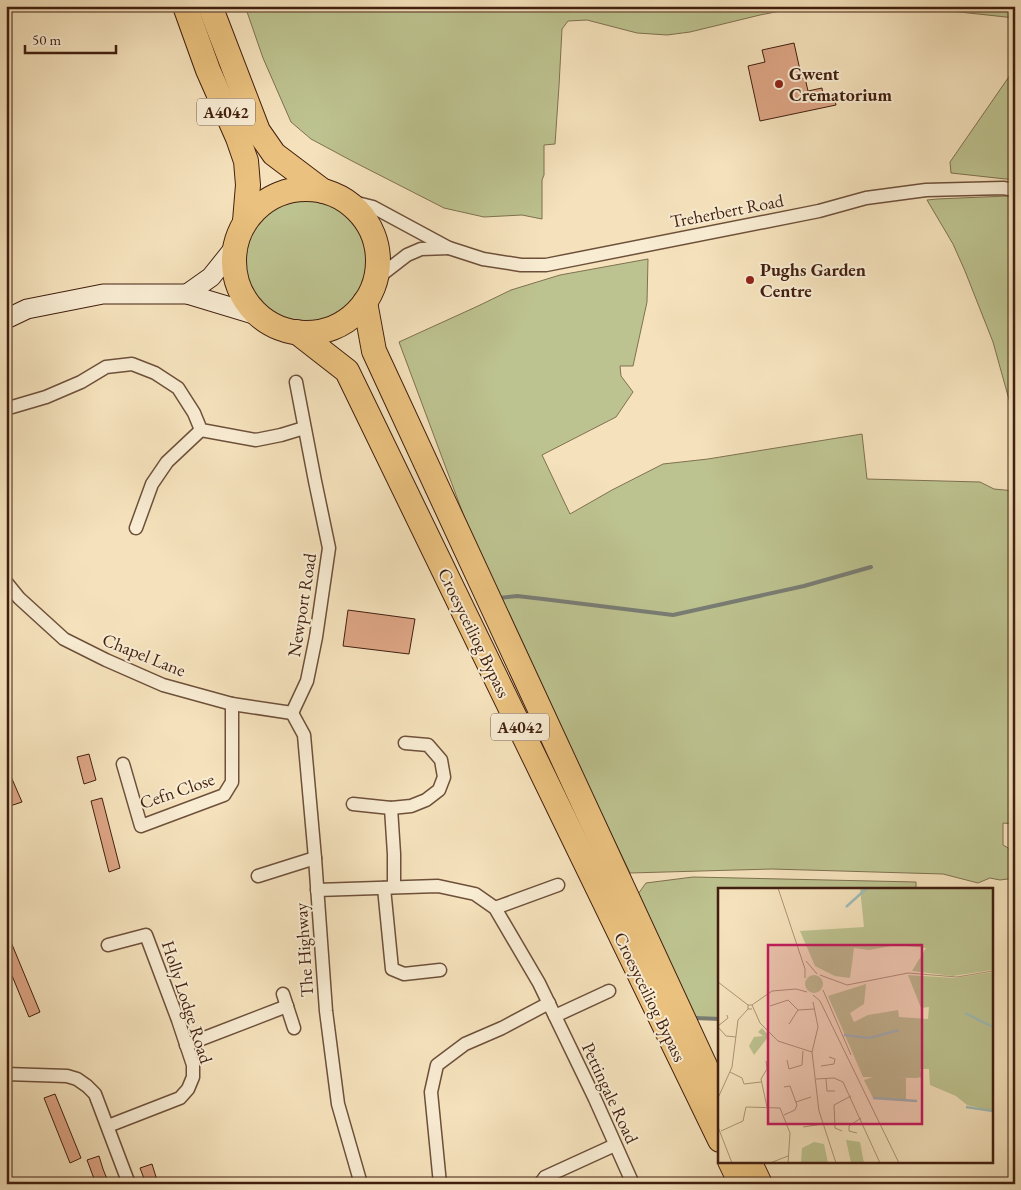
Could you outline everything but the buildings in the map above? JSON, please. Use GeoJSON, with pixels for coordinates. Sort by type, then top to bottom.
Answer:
{"type":"FeatureCollection","features":[{"type":"Feature","properties":{"kind":"highway","name":"A4042"},"geometry":{"type":"LineString","coordinates":[[184,6],[246,161],[248,185],[245,222]]}},
{"type":"Feature","properties":{"kind":"highway","name":"A4042"},"geometry":{"type":"LineString","coordinates":[[210,6],[258,131],[274,154],[323,191]]}},
{"type":"Feature","properties":{"kind":"highway"},"geometry":{"type":"LineString","coordinates":[[301,189],[323,191],[345,200],[362,216],[373,235],[378,257],[376,279],[365,302],[352,316],[335,327],[316,332],[297,332],[277,327],[260,316],[247,302],[238,285],[234,266],[235,247],[245,222],[260,205],[279,194],[301,189]]}},
{"type":"Feature","properties":{"kind":"highway","name":"Croesyceiliog Bypass"},"geometry":{"type":"LineString","coordinates":[[365,302],[374,351],[718,1094]]}},
{"type":"Feature","properties":{"kind":"highway","name":"Croesyceiliog Bypass"},"geometry":{"type":"LineString","coordinates":[[297,332],[347,372],[718,1136]]}},
{"type":"Feature","properties":{"kind":"highway"},"geometry":{"type":"LineString","coordinates":[[730,1162],[741,1184]]}},
{"type":"Feature","properties":{"kind":"highway"},"geometry":{"type":"LineString","coordinates":[[749,1162],[760,1184]]}},
{"type":"Feature","properties":{"kind":"street","name":"Treherbert Road"},"geometry":{"type":"LineString","coordinates":[[345,200],[374,207],[449,248],[483,259],[521,265],[546,265],[819,211],[866,198],[926,190],[1003,188],[1015,190]]}},
{"type":"Feature","properties":{"kind":"street"},"geometry":{"type":"LineString","coordinates":[[187,294],[211,277],[235,247]]}},
{"type":"Feature","properties":{"kind":"street","name":"Treherbert Road"},"geometry":{"type":"LineString","coordinates":[[376,279],[407,255],[421,249],[449,248]]}},
{"type":"Feature","properties":{"kind":"street"},"geometry":{"type":"LineString","coordinates":[[6,319],[27,309],[103,294],[187,294],[260,316]]}},
{"type":"Feature","properties":{"kind":"street"},"geometry":{"type":"LineString","coordinates":[[12,407],[63,390],[106,367],[132,364],[155,373],[178,388],[194,414],[200,430]]}},
{"type":"Feature","properties":{"kind":"street","name":"Newport Road"},"geometry":{"type":"LineString","coordinates":[[292,713],[307,681],[330,548],[296,382]]}},
{"type":"Feature","properties":{"kind":"street"},"geometry":{"type":"LineString","coordinates":[[200,430],[256,440],[304,428]]}},
{"type":"Feature","properties":{"kind":"street"},"geometry":{"type":"LineString","coordinates":[[136,528],[152,484],[167,462],[200,430]]}},
{"type":"Feature","properties":{"kind":"street","name":"Chapel Lane"},"geometry":{"type":"LineString","coordinates":[[6,582],[18,598],[64,639],[106,660],[163,685],[232,704],[292,713]]}},
{"type":"Feature","properties":{"kind":"street","name":"Cefn Close"},"geometry":{"type":"LineString","coordinates":[[123,764],[140,826],[224,795],[232,782],[232,704]]}},
{"type":"Feature","properties":{"kind":"street","name":"The Highway"},"geometry":{"type":"LineString","coordinates":[[292,713],[304,735],[326,1011],[338,1104],[361,1184]]}},
{"type":"Feature","properties":{"kind":"street"},"geometry":{"type":"LineString","coordinates":[[352,804],[391,808],[411,806],[426,800],[439,790],[444,777],[440,760],[428,745],[405,743]]}},
{"type":"Feature","properties":{"kind":"street"},"geometry":{"type":"LineString","coordinates":[[391,808],[394,854],[389,888],[392,970],[404,974],[440,970]]}},
{"type":"Feature","properties":{"kind":"street"},"geometry":{"type":"LineString","coordinates":[[258,876],[315,858]]}},
{"type":"Feature","properties":{"kind":"street"},"geometry":{"type":"LineString","coordinates":[[495,908],[558,885]]}},
{"type":"Feature","properties":{"kind":"street","name":"Pettingale Road"},"geometry":{"type":"LineString","coordinates":[[317,890],[438,886],[475,894],[495,908],[539,983],[595,1099],[633,1184]]}},
{"type":"Feature","properties":{"kind":"street","name":"Holly Lodge Road"},"geometry":{"type":"LineString","coordinates":[[108,945],[146,935],[193,1065],[193,1077],[188,1089],[180,1098],[108,1126]]}},
{"type":"Feature","properties":{"kind":"street"},"geometry":{"type":"LineString","coordinates":[[555,1016],[610,991]]}},
{"type":"Feature","properties":{"kind":"street"},"geometry":{"type":"LineString","coordinates":[[186,1045],[285,1000],[294,1028]]}},
{"type":"Feature","properties":{"kind":"street"},"geometry":{"type":"LineString","coordinates":[[440,1184],[431,1092],[437,1065],[465,1044],[502,1028],[549,1003]]}},
{"type":"Feature","properties":{"kind":"street"},"geometry":{"type":"LineString","coordinates":[[6,1074],[66,1076],[77,1079],[88,1086],[95,1094],[130,1184]]}},
{"type":"Feature","properties":{"kind":"street"},"geometry":{"type":"LineString","coordinates":[[540,1184],[545,1177],[615,1145]]}},
{"type":"Feature","properties":{"kind":"green space"},"geometry":{"type":"Polygon","coordinates":[[[245,6],[806,6],[690,32],[667,35],[637,33],[587,20],[568,21],[562,29],[555,144],[544,145],[542,219],[522,215],[484,217],[444,208],[311,139],[291,122],[263,58],[245,6]]]}},
{"type":"Feature","properties":{"kind":"green space"},"geometry":{"type":"Polygon","coordinates":[[[904,6],[1015,6],[1015,18],[904,6]]]}},
{"type":"Feature","properties":{"kind":"green space"},"geometry":{"type":"Polygon","coordinates":[[[1015,68],[1015,180],[951,173],[950,162],[1015,68]]]}},
{"type":"Feature","properties":{"kind":"green space"},"geometry":{"type":"Polygon","coordinates":[[[1015,197],[1015,421],[993,342],[965,271],[953,244],[927,200],[1015,197]]]}},
{"type":"Feature","properties":{"kind":"green space"},"geometry":{"type":"Polygon","coordinates":[[[306,200],[329,205],[349,218],[362,238],[367,261],[362,284],[349,304],[329,317],[306,322],[283,317],[263,304],[250,284],[245,261],[250,238],[263,218],[283,205],[306,200]]]}},
{"type":"Feature","properties":{"kind":"green space"},"geometry":{"type":"Polygon","coordinates":[[[648,259],[647,302],[633,366],[620,366],[621,376],[633,392],[616,417],[542,455],[570,514],[663,464],[708,459],[862,434],[867,479],[980,482],[994,489],[1015,491],[1015,824],[1003,823],[1003,845],[1015,852],[1015,878],[1000,880],[990,878],[978,883],[943,874],[772,869],[630,873],[538,681],[465,519],[399,342],[511,290],[560,275],[648,259]]]}},
{"type":"Feature","properties":{"kind":"green space"},"geometry":{"type":"Polygon","coordinates":[[[693,877],[916,882],[916,888],[718,888],[718,1019],[695,1018],[638,894],[646,883],[693,877]]]}},
{"type":"Feature","properties":{"kind":"waterway"},"geometry":{"type":"LineString","coordinates":[[499,598],[517,596],[673,615],[804,586],[871,567]]}},
{"type":"Feature","properties":{"kind":"waterway"},"geometry":{"type":"LineString","coordinates":[[695,1018],[718,1019]]}},
{"type":"Feature","properties":{"kind":"place","name":"Gwent Crematorium"},"geometry":{"type":"Point","coordinates":[779,84]}},
{"type":"Feature","properties":{"kind":"place","name":"Pughs Garden Centre"},"geometry":{"type":"Point","coordinates":[750,280]}}]}
